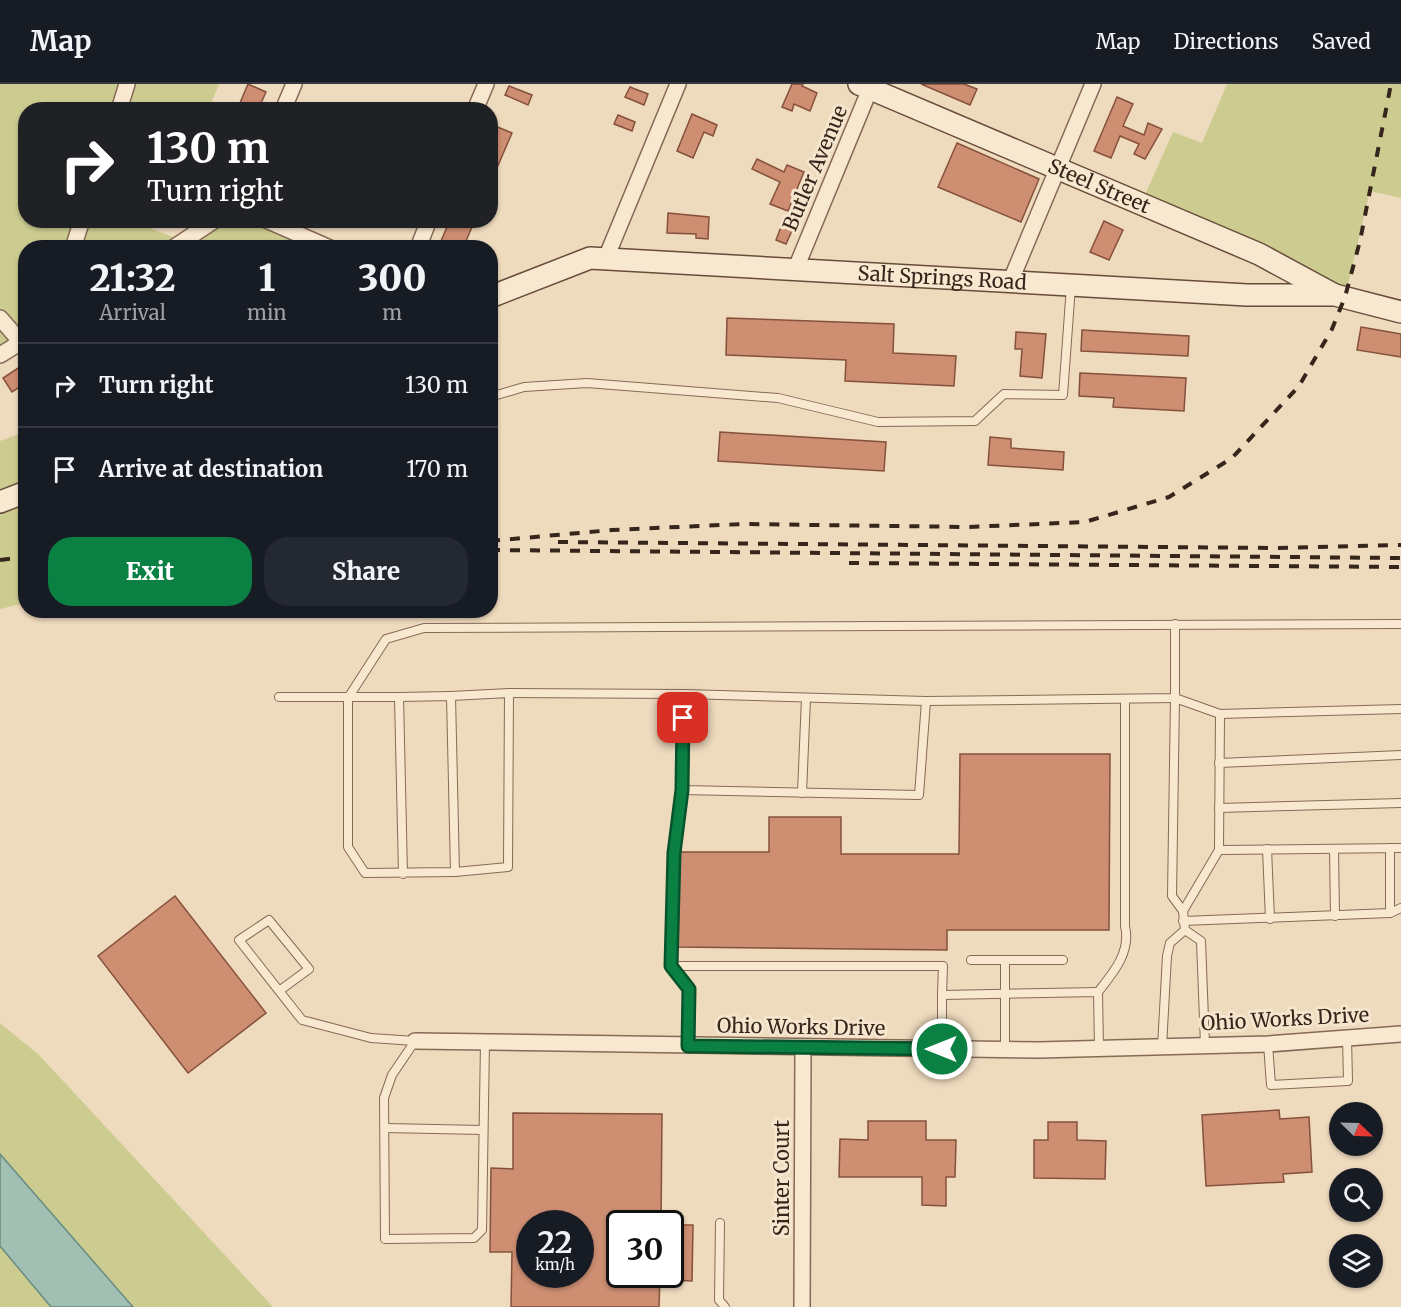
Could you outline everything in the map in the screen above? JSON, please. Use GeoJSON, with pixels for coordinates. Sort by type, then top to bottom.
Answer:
{"type":"FeatureCollection","features":[{"type":"Feature","properties":{"kind":"street"},"geometry":{"type":"LineString","coordinates":[[121,102],[127,84]]}},
{"type":"Feature","properties":{"kind":"street"},"geometry":{"type":"LineString","coordinates":[[286,102],[294,84]]}},
{"type":"Feature","properties":{"kind":"street"},"geometry":{"type":"LineString","coordinates":[[479,102],[486,84]]}},
{"type":"Feature","properties":{"kind":"street"},"geometry":{"type":"LineString","coordinates":[[606,258],[678,84]]}},
{"type":"Feature","properties":{"kind":"street"},"geometry":{"type":"LineString","coordinates":[[1011,280],[1093,84]]}},
{"type":"Feature","properties":{"kind":"street","name":"Steel Street"},"geometry":{"type":"LineString","coordinates":[[867,86],[1259,254],[1335,295]]}},
{"type":"Feature","properties":{"kind":"street","name":"Butler Avenue"},"geometry":{"type":"LineString","coordinates":[[796,268],[867,86]]}},
{"type":"Feature","properties":{"kind":"street"},"geometry":{"type":"LineString","coordinates":[[185,240],[203,228]]}},
{"type":"Feature","properties":{"kind":"street"},"geometry":{"type":"LineString","coordinates":[[284,228],[312,240]]}},
{"type":"Feature","properties":{"kind":"street","name":"Salt Springs Road"},"geometry":{"type":"LineString","coordinates":[[498,294],[581,260],[606,258],[1247,295],[1335,295],[1401,312]]}},
{"type":"Feature","properties":{"kind":"street"},"geometry":{"type":"LineString","coordinates":[[0,318],[18,337]]}},
{"type":"Feature","properties":{"kind":"street"},"geometry":{"type":"LineString","coordinates":[[0,355],[18,346]]}},
{"type":"Feature","properties":{"kind":"street"},"geometry":{"type":"LineString","coordinates":[[0,502],[18,495]]}},
{"type":"Feature","properties":{"kind":"street","name":"Ohio Works Drive"},"geometry":{"type":"LineString","coordinates":[[415,1041],[1005,1050],[1268,1044],[1401,1034]]}},
{"type":"Feature","properties":{"kind":"street","name":"Sinter Court"},"geometry":{"type":"LineString","coordinates":[[802,1307],[803,1048]]}},
{"type":"Feature","properties":{"kind":"lane"},"geometry":{"type":"LineString","coordinates":[[498,395],[524,387],[587,383],[778,398],[878,422],[975,421],[1005,394],[1063,395],[1071,284]]}},
{"type":"Feature","properties":{"kind":"lane"},"geometry":{"type":"LineString","coordinates":[[1175,624],[1172,896],[1183,911]]}},
{"type":"Feature","properties":{"kind":"lane"},"geometry":{"type":"LineString","coordinates":[[509,693],[508,867],[454,872],[365,873],[348,847],[348,698],[386,639],[424,627],[1401,624]]}},
{"type":"Feature","properties":{"kind":"lane"},"geometry":{"type":"LineString","coordinates":[[279,697],[348,698],[509,693],[684,694],[926,701],[1175,698],[1220,714],[1401,710]]}},
{"type":"Feature","properties":{"kind":"lane"},"geometry":{"type":"LineString","coordinates":[[684,694],[682,790],[674,853],[671,966],[689,989],[688,1046]]}},
{"type":"Feature","properties":{"kind":"lane"},"geometry":{"type":"LineString","coordinates":[[451,696],[454,872]]}},
{"type":"Feature","properties":{"kind":"lane"},"geometry":{"type":"LineString","coordinates":[[399,697],[403,874]]}},
{"type":"Feature","properties":{"kind":"lane"},"geometry":{"type":"LineString","coordinates":[[802,793],[806,698]]}},
{"type":"Feature","properties":{"kind":"lane"},"geometry":{"type":"LineString","coordinates":[[1099,1049],[1098,992],[1117,969],[1128,940],[1125,926],[1125,699]]}},
{"type":"Feature","properties":{"kind":"lane"},"geometry":{"type":"LineString","coordinates":[[682,790],[919,795],[926,701]]}},
{"type":"Feature","properties":{"kind":"lane"},"geometry":{"type":"LineString","coordinates":[[1205,1045],[1201,941],[1185,930],[1183,911],[1219,850],[1220,714]]}},
{"type":"Feature","properties":{"kind":"lane"},"geometry":{"type":"LineString","coordinates":[[1219,763],[1401,755]]}},
{"type":"Feature","properties":{"kind":"lane"},"geometry":{"type":"LineString","coordinates":[[1219,808],[1401,803]]}},
{"type":"Feature","properties":{"kind":"lane"},"geometry":{"type":"LineString","coordinates":[[1390,848],[1390,913]]}},
{"type":"Feature","properties":{"kind":"lane"},"geometry":{"type":"LineString","coordinates":[[1219,850],[1401,848]]}},
{"type":"Feature","properties":{"kind":"lane"},"geometry":{"type":"LineString","coordinates":[[1267,849],[1270,919]]}},
{"type":"Feature","properties":{"kind":"lane"},"geometry":{"type":"LineString","coordinates":[[1334,849],[1335,916]]}},
{"type":"Feature","properties":{"kind":"lane"},"geometry":{"type":"LineString","coordinates":[[1183,921],[1390,913],[1401,908]]}},
{"type":"Feature","properties":{"kind":"lane"},"geometry":{"type":"LineString","coordinates":[[279,991],[309,969],[269,920],[239,940],[279,991],[302,1020],[371,1038],[415,1041]]}},
{"type":"Feature","properties":{"kind":"lane"},"geometry":{"type":"LineString","coordinates":[[1162,1047],[1168,949],[1170,943],[1185,930]]}},
{"type":"Feature","properties":{"kind":"lane"},"geometry":{"type":"LineString","coordinates":[[971,960],[1063,960]]}},
{"type":"Feature","properties":{"kind":"lane"},"geometry":{"type":"LineString","coordinates":[[1005,960],[1005,1050]]}},
{"type":"Feature","properties":{"kind":"lane"},"geometry":{"type":"LineString","coordinates":[[671,966],[942,966],[942,1049]]}},
{"type":"Feature","properties":{"kind":"lane"},"geometry":{"type":"LineString","coordinates":[[942,995],[1098,992]]}},
{"type":"Feature","properties":{"kind":"lane"},"geometry":{"type":"LineString","coordinates":[[1268,1044],[1271,1085],[1348,1082],[1347,1038]]}},
{"type":"Feature","properties":{"kind":"lane"},"geometry":{"type":"LineString","coordinates":[[415,1041],[392,1074],[384,1098],[385,1239],[474,1238],[482,1230],[485,1042]]}},
{"type":"Feature","properties":{"kind":"lane"},"geometry":{"type":"LineString","coordinates":[[385,1128],[483,1130]]}},
{"type":"Feature","properties":{"kind":"lane"},"geometry":{"type":"LineString","coordinates":[[720,1223],[719,1300],[725,1307]]}},
{"type":"Feature","properties":{"kind":"green space"},"geometry":{"type":"Polygon","coordinates":[[[0,84],[219,84],[212,102],[18,102],[18,228],[150,228],[180,240],[18,240],[18,343],[0,355],[0,84]]]}},
{"type":"Feature","properties":{"kind":"green space"},"geometry":{"type":"Polygon","coordinates":[[[1227,84],[1401,84],[1401,198],[1370,191],[1345,297],[1141,204],[1173,132],[1202,143],[1227,84]]]}},
{"type":"Feature","properties":{"kind":"green space"},"geometry":{"type":"Polygon","coordinates":[[[204,228],[284,228],[311,239],[185,240],[204,228]]]}},
{"type":"Feature","properties":{"kind":"green space"},"geometry":{"type":"Polygon","coordinates":[[[18,434],[18,605],[0,609],[0,441],[18,434]]]}},
{"type":"Feature","properties":{"kind":"green space"},"geometry":{"type":"Polygon","coordinates":[[[0,1023],[39,1055],[273,1307],[133,1307],[0,1154],[0,1023]]]}},
{"type":"Feature","properties":{"kind":"green space"},"geometry":{"type":"Polygon","coordinates":[[[0,1246],[51,1307],[0,1307],[0,1246]]]}},
{"type":"Feature","properties":{"kind":"shaded area"},"geometry":{"type":"Polygon","coordinates":[[[0,1154],[133,1307],[51,1307],[0,1246],[0,1154]]]}},
{"type":"Feature","properties":{"kind":"building"},"geometry":{"type":"Polygon","coordinates":[[[248,84],[266,92],[262,102],[240,102],[248,84]]]}},
{"type":"Feature","properties":{"kind":"building"},"geometry":{"type":"Polygon","coordinates":[[[792,84],[803,84],[802,86],[817,93],[810,111],[794,104],[792,111],[782,107],[792,84]]]}},
{"type":"Feature","properties":{"kind":"building"},"geometry":{"type":"Polygon","coordinates":[[[921,84],[964,84],[977,89],[970,105],[921,84]]]}},
{"type":"Feature","properties":{"kind":"building"},"geometry":{"type":"Polygon","coordinates":[[[509,86],[532,95],[528,105],[505,95],[509,86]]]}},
{"type":"Feature","properties":{"kind":"building"},"geometry":{"type":"Polygon","coordinates":[[[630,87],[648,94],[644,105],[625,97],[630,87]]]}},
{"type":"Feature","properties":{"kind":"building"},"geometry":{"type":"Polygon","coordinates":[[[1117,97],[1133,104],[1123,126],[1144,135],[1148,123],[1162,129],[1145,159],[1134,154],[1139,144],[1120,136],[1111,158],[1094,151],[1117,97]]]}},
{"type":"Feature","properties":{"kind":"building"},"geometry":{"type":"Polygon","coordinates":[[[692,114],[717,125],[713,136],[704,132],[693,158],[677,151],[692,114]]]}},
{"type":"Feature","properties":{"kind":"building"},"geometry":{"type":"Polygon","coordinates":[[[618,115],[635,122],[632,131],[614,124],[618,115]]]}},
{"type":"Feature","properties":{"kind":"building"},"geometry":{"type":"Polygon","coordinates":[[[498,127],[512,133],[498,165],[498,127]]]}},
{"type":"Feature","properties":{"kind":"building"},"geometry":{"type":"Polygon","coordinates":[[[957,143],[1039,179],[1021,222],[938,187],[957,143]]]}},
{"type":"Feature","properties":{"kind":"building"},"geometry":{"type":"Polygon","coordinates":[[[757,159],[784,172],[787,165],[804,172],[788,211],[770,204],[780,182],[752,169],[757,159]]]}},
{"type":"Feature","properties":{"kind":"building"},"geometry":{"type":"Polygon","coordinates":[[[668,213],[709,217],[708,239],[696,238],[696,234],[667,233],[668,213]]]}},
{"type":"Feature","properties":{"kind":"building"},"geometry":{"type":"Polygon","coordinates":[[[784,219],[795,224],[786,244],[776,240],[784,219]]]}},
{"type":"Feature","properties":{"kind":"building"},"geometry":{"type":"Polygon","coordinates":[[[1104,221],[1123,230],[1109,260],[1090,252],[1104,221]]]}},
{"type":"Feature","properties":{"kind":"building"},"geometry":{"type":"Polygon","coordinates":[[[447,228],[472,228],[466,240],[441,240],[447,228]]]}},
{"type":"Feature","properties":{"kind":"building"},"geometry":{"type":"Polygon","coordinates":[[[727,318],[894,324],[893,353],[956,356],[954,386],[845,381],[846,360],[726,355],[727,318]]]}},
{"type":"Feature","properties":{"kind":"building"},"geometry":{"type":"Polygon","coordinates":[[[1361,327],[1401,334],[1401,357],[1357,350],[1361,327]]]}},
{"type":"Feature","properties":{"kind":"building"},"geometry":{"type":"Polygon","coordinates":[[[1082,330],[1189,336],[1188,356],[1081,351],[1082,330]]]}},
{"type":"Feature","properties":{"kind":"building"},"geometry":{"type":"Polygon","coordinates":[[[1016,332],[1046,334],[1042,378],[1020,376],[1022,349],[1015,349],[1016,332]]]}},
{"type":"Feature","properties":{"kind":"building"},"geometry":{"type":"Polygon","coordinates":[[[18,368],[18,388],[12,392],[3,378],[18,368]]]}},
{"type":"Feature","properties":{"kind":"building"},"geometry":{"type":"Polygon","coordinates":[[[1080,373],[1186,378],[1184,411],[1113,407],[1114,398],[1079,396],[1080,373]]]}},
{"type":"Feature","properties":{"kind":"building"},"geometry":{"type":"Polygon","coordinates":[[[720,432],[886,442],[884,471],[718,461],[720,432]]]}},
{"type":"Feature","properties":{"kind":"building"},"geometry":{"type":"Polygon","coordinates":[[[990,437],[1011,439],[1011,448],[1064,452],[1063,470],[988,465],[990,437]]]}},
{"type":"Feature","properties":{"kind":"building"},"geometry":{"type":"Polygon","coordinates":[[[960,754],[1110,754],[1109,930],[947,930],[947,950],[678,947],[680,852],[769,852],[769,817],[841,817],[841,854],[959,854],[960,754]]]}},
{"type":"Feature","properties":{"kind":"building"},"geometry":{"type":"Polygon","coordinates":[[[175,896],[266,1013],[188,1073],[98,956],[175,896]]]}},
{"type":"Feature","properties":{"kind":"building"},"geometry":{"type":"Polygon","coordinates":[[[1279,1110],[1280,1119],[1309,1117],[1312,1172],[1283,1174],[1284,1182],[1206,1186],[1202,1115],[1279,1110]]]}},
{"type":"Feature","properties":{"kind":"building"},"geometry":{"type":"Polygon","coordinates":[[[513,1113],[662,1114],[661,1210],[606,1210],[606,1288],[660,1288],[659,1307],[511,1307],[512,1252],[490,1252],[491,1168],[513,1169],[513,1113]]]}},
{"type":"Feature","properties":{"kind":"building"},"geometry":{"type":"Polygon","coordinates":[[[868,1121],[926,1121],[926,1140],[956,1140],[955,1177],[946,1177],[946,1206],[922,1205],[922,1177],[839,1177],[840,1139],[868,1140],[868,1121]]]}},
{"type":"Feature","properties":{"kind":"building"},"geometry":{"type":"Polygon","coordinates":[[[1048,1122],[1077,1122],[1077,1140],[1106,1141],[1105,1179],[1034,1178],[1034,1140],[1048,1140],[1048,1122]]]}},
{"type":"Feature","properties":{"kind":"building"},"geometry":{"type":"Polygon","coordinates":[[[684,1225],[693,1225],[692,1281],[684,1281],[684,1225]]]}},
{"type":"Feature","properties":{"kind":"railway"},"geometry":{"type":"LineString","coordinates":[[498,540],[612,530],[743,524],[968,527],[1085,522],[1169,497],[1232,458],[1299,386],[1332,329],[1345,297],[1360,241],[1391,84]]}},
{"type":"Feature","properties":{"kind":"railway"},"geometry":{"type":"LineString","coordinates":[[558,542],[1277,548],[1401,545]]}},
{"type":"Feature","properties":{"kind":"railway"},"geometry":{"type":"LineString","coordinates":[[498,550],[1401,558]]}},
{"type":"Feature","properties":{"kind":"railway"},"geometry":{"type":"LineString","coordinates":[[0,560],[18,558]]}},
{"type":"Feature","properties":{"kind":"railway"},"geometry":{"type":"LineString","coordinates":[[849,563],[1401,567]]}},
{"type":"Feature","properties":{"kind":"route"},"geometry":{"type":"LineString","coordinates":[[683,718],[682,790],[676,822],[674,853],[671,966],[689,989],[688,1046],[942,1049]]}}]}
